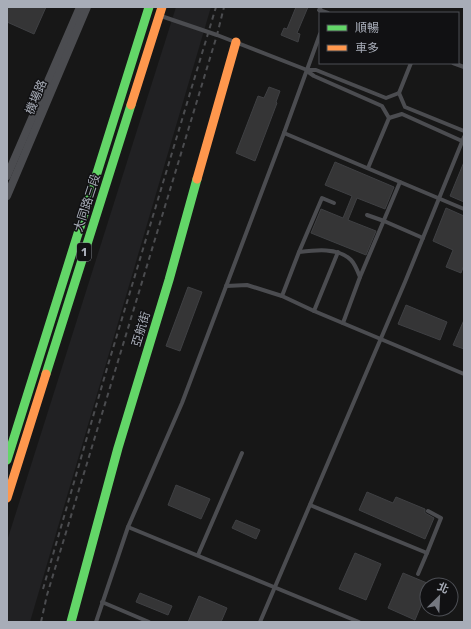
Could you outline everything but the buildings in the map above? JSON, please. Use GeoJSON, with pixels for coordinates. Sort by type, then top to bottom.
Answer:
{"type":"FeatureCollection","features":[{"type":"Feature","properties":{"kind":"main road","name":"大同路三段"},"geometry":{"type":"LineString","coordinates":[[7,460],[13,434],[148,9]]}},
{"type":"Feature","properties":{"kind":"main road","name":"大同路三段"},"geometry":{"type":"LineString","coordinates":[[7,498],[160,11]]}},
{"type":"Feature","properties":{"kind":"main road","name":"亞航街"},"geometry":{"type":"LineString","coordinates":[[71,622],[118,448],[169,280],[236,42]]}},
{"type":"Feature","properties":{"kind":"street","name":"機場路"},"geometry":{"type":"LineString","coordinates":[[7,176],[80,7]]}},
{"type":"Feature","properties":{"kind":"street","name":"機場路"},"geometry":{"type":"LineString","coordinates":[[7,196],[87,7]]}},
{"type":"Feature","properties":{"kind":"lane"},"geometry":{"type":"LineString","coordinates":[[148,9],[160,11],[307,70],[314,76],[382,106],[389,118]]}},
{"type":"Feature","properties":{"kind":"lane"},"geometry":{"type":"LineString","coordinates":[[96,622],[128,526],[182,403],[319,37]]}},
{"type":"Feature","properties":{"kind":"lane"},"geometry":{"type":"LineString","coordinates":[[411,64],[399,93],[405,107],[464,131]]}},
{"type":"Feature","properties":{"kind":"lane"},"geometry":{"type":"LineString","coordinates":[[307,70],[316,70],[386,98]]}},
{"type":"Feature","properties":{"kind":"lane"},"geometry":{"type":"LineString","coordinates":[[382,106],[386,98],[399,93]]}},
{"type":"Feature","properties":{"kind":"lane"},"geometry":{"type":"LineString","coordinates":[[402,114],[405,107]]}},
{"type":"Feature","properties":{"kind":"lane"},"geometry":{"type":"LineString","coordinates":[[260,622],[440,198],[463,139],[402,114],[389,118]]}},
{"type":"Feature","properties":{"kind":"lane"},"geometry":{"type":"LineString","coordinates":[[368,168],[389,118]]}},
{"type":"Feature","properties":{"kind":"lane"},"geometry":{"type":"LineString","coordinates":[[284,133],[464,209]]}},
{"type":"Feature","properties":{"kind":"lane"},"geometry":{"type":"LineString","coordinates":[[342,322],[400,182]]}},
{"type":"Feature","properties":{"kind":"lane"},"geometry":{"type":"LineString","coordinates":[[282,296],[322,198],[334,202]]}},
{"type":"Feature","properties":{"kind":"lane"},"geometry":{"type":"LineString","coordinates":[[367,215],[423,238]]}},
{"type":"Feature","properties":{"kind":"lane"},"geometry":{"type":"LineString","coordinates":[[299,252],[317,250],[338,252],[352,260],[360,277]]}},
{"type":"Feature","properties":{"kind":"lane"},"geometry":{"type":"LineString","coordinates":[[314,311],[338,252]]}},
{"type":"Feature","properties":{"kind":"lane"},"geometry":{"type":"LineString","coordinates":[[226,286],[247,285],[282,296],[464,374]]}},
{"type":"Feature","properties":{"kind":"lane"},"geometry":{"type":"LineString","coordinates":[[13,434],[25,440]]}},
{"type":"Feature","properties":{"kind":"lane"},"geometry":{"type":"LineString","coordinates":[[198,555],[242,453]]}},
{"type":"Feature","properties":{"kind":"lane"},"geometry":{"type":"LineString","coordinates":[[310,505],[427,553]]}},
{"type":"Feature","properties":{"kind":"lane"},"geometry":{"type":"LineString","coordinates":[[418,574],[441,518],[428,511]]}},
{"type":"Feature","properties":{"kind":"lane"},"geometry":{"type":"LineString","coordinates":[[128,526],[359,622]]}},
{"type":"Feature","properties":{"kind":"lane"},"geometry":{"type":"LineString","coordinates":[[102,602],[149,622]]}},
{"type":"Feature","properties":{"kind":"shaded area"},"geometry":{"type":"Polygon","coordinates":[[[176,7],[211,7],[30,622],[7,622],[7,541],[176,7]]]}},
{"type":"Feature","properties":{"kind":"railway"},"geometry":{"type":"LineString","coordinates":[[43,589],[108,365],[216,7]]}},
{"type":"Feature","properties":{"kind":"railway"},"geometry":{"type":"LineString","coordinates":[[41,622],[47,595],[217,35],[224,7]]}},
{"type":"Feature","properties":{"kind":"traffic: fast"},"geometry":{"type":"LineString","coordinates":[[7,460],[149,7]]}},
{"type":"Feature","properties":{"kind":"traffic: fast"},"geometry":{"type":"LineString","coordinates":[[46,374],[131,105]]}},
{"type":"Feature","properties":{"kind":"traffic: fast"},"geometry":{"type":"LineString","coordinates":[[71,622],[118,448],[169,280],[197,179]]}},
{"type":"Feature","properties":{"kind":"traffic: slow"},"geometry":{"type":"LineString","coordinates":[[131,105],[162,7]]}},
{"type":"Feature","properties":{"kind":"traffic: slow"},"geometry":{"type":"LineString","coordinates":[[197,179],[236,42]]}},
{"type":"Feature","properties":{"kind":"traffic: slow"},"geometry":{"type":"LineString","coordinates":[[7,498],[46,374]]}}]}
